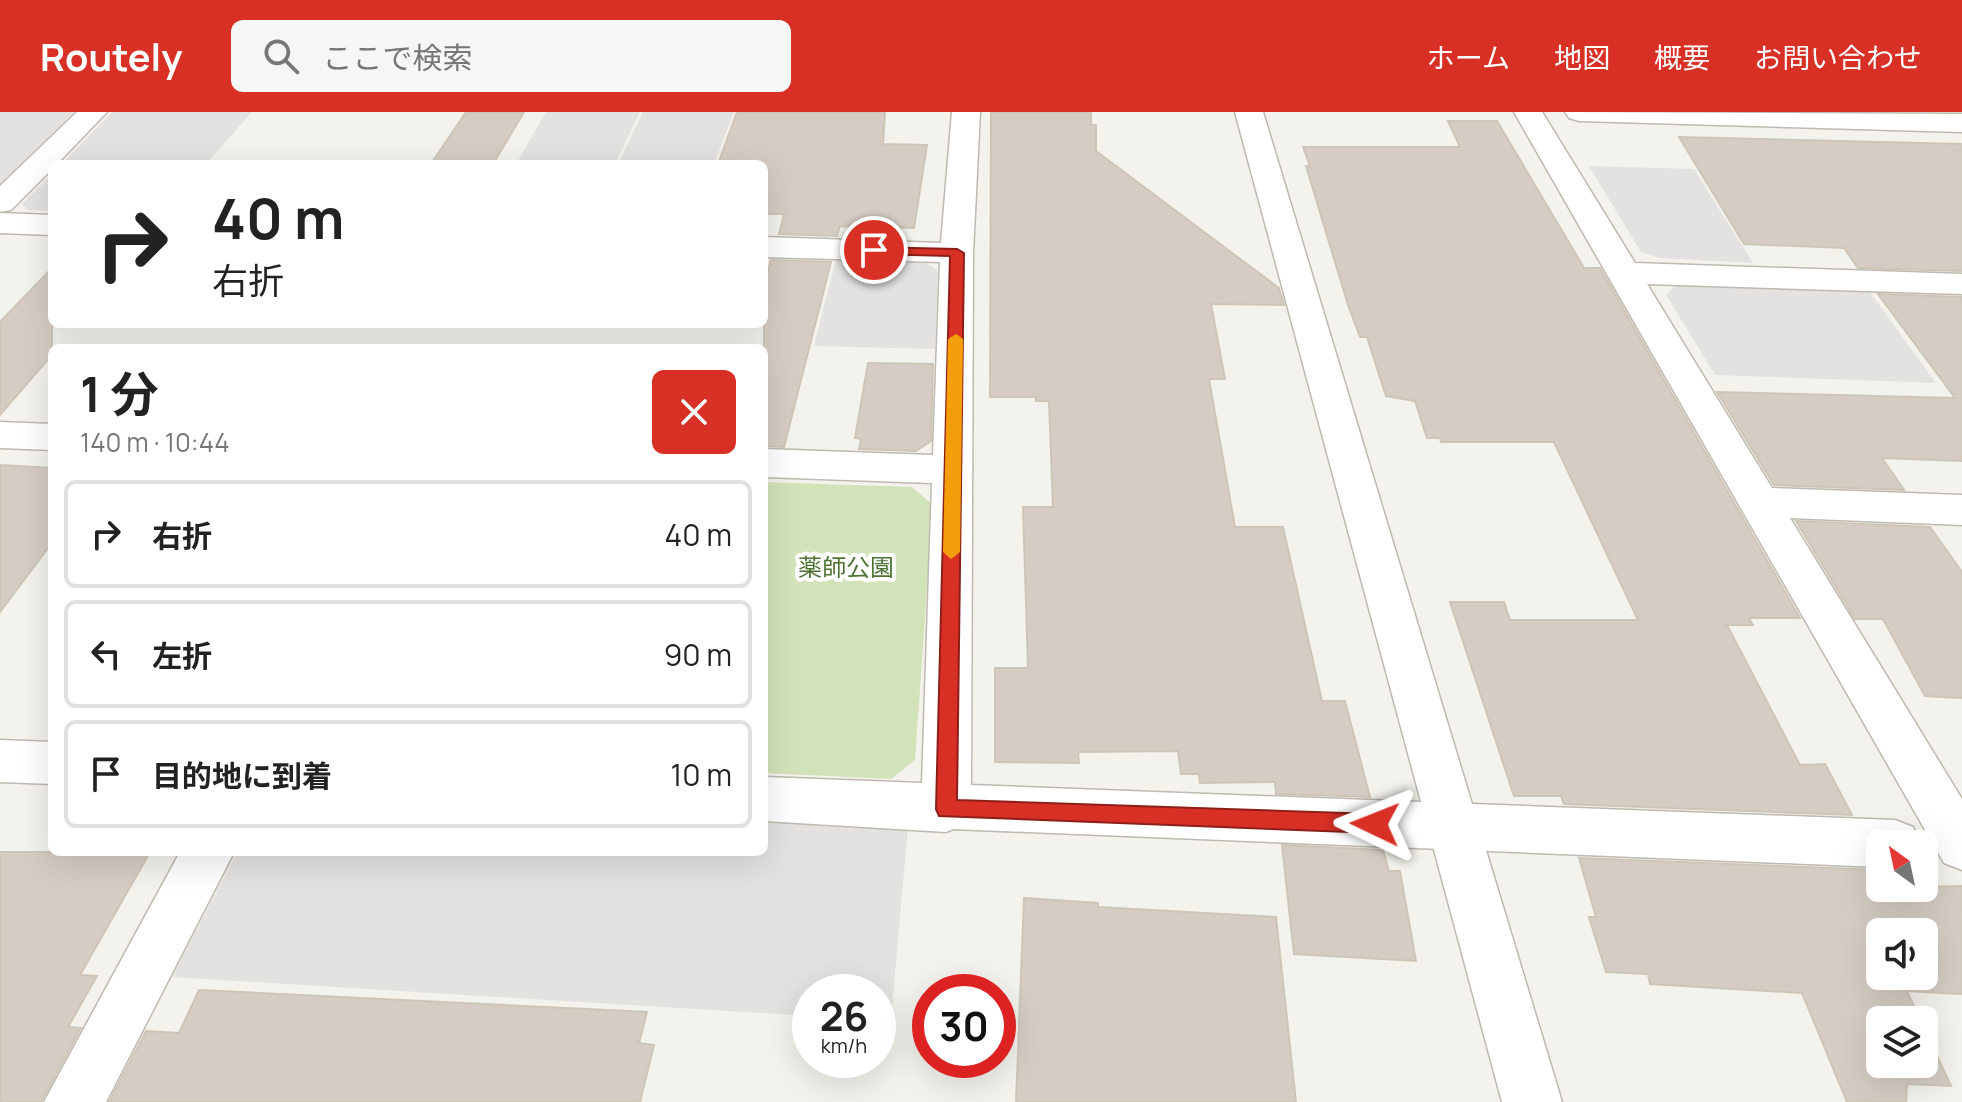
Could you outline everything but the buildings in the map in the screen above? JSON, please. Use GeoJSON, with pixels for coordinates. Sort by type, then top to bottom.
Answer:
{"type":"FeatureCollection","features":[{"type":"Feature","properties":{"kind":"street"},"geometry":{"type":"LineString","coordinates":[[0,203],[93,112]]}},
{"type":"Feature","properties":{"kind":"street"},"geometry":{"type":"LineString","coordinates":[[946,809],[957,253],[966,112]]}},
{"type":"Feature","properties":{"kind":"street"},"geometry":{"type":"LineString","coordinates":[[1249,112],[1532,1102]]}},
{"type":"Feature","properties":{"kind":"street"},"geometry":{"type":"LineString","coordinates":[[1528,112],[1962,846]]}},
{"type":"Feature","properties":{"kind":"street"},"geometry":{"type":"LineString","coordinates":[[1579,112],[1878,117],[1962,123]]}},
{"type":"Feature","properties":{"kind":"street"},"geometry":{"type":"LineString","coordinates":[[0,223],[48,225]]}},
{"type":"Feature","properties":{"kind":"street"},"geometry":{"type":"LineString","coordinates":[[768,247],[957,253]]}},
{"type":"Feature","properties":{"kind":"street"},"geometry":{"type":"LineString","coordinates":[[1623,273],[1962,284]]}},
{"type":"Feature","properties":{"kind":"street"},"geometry":{"type":"LineString","coordinates":[[0,435],[48,437]]}},
{"type":"Feature","properties":{"kind":"street"},"geometry":{"type":"LineString","coordinates":[[768,463],[954,470]]}},
{"type":"Feature","properties":{"kind":"street"},"geometry":{"type":"LineString","coordinates":[[1761,502],[1962,510]]}},
{"type":"Feature","properties":{"kind":"street"},"geometry":{"type":"LineString","coordinates":[[0,761],[48,763]]}},
{"type":"Feature","properties":{"kind":"street"},"geometry":{"type":"LineString","coordinates":[[768,799],[946,809],[1866,843]]}},
{"type":"Feature","properties":{"kind":"street"},"geometry":{"type":"LineString","coordinates":[[1938,845],[1962,846]]}},
{"type":"Feature","properties":{"kind":"street"},"geometry":{"type":"LineString","coordinates":[[74,1102],[206,856]]}},
{"type":"Feature","properties":{"kind":"green space","name":"薬師公園"},"geometry":{"type":"Polygon","coordinates":[[[768,482],[912,487],[933,505],[915,760],[891,779],[768,773],[768,482]]]}},
{"type":"Feature","properties":{"kind":"shaded area"},"geometry":{"type":"Polygon","coordinates":[[[0,112],[74,112],[0,186],[0,112]]]}},
{"type":"Feature","properties":{"kind":"shaded area"},"geometry":{"type":"Polygon","coordinates":[[[112,112],[252,112],[210,160],[66,160],[112,112]]]}},
{"type":"Feature","properties":{"kind":"shaded area"},"geometry":{"type":"Polygon","coordinates":[[[546,112],[640,112],[617,160],[518,160],[546,112]]]}},
{"type":"Feature","properties":{"kind":"shaded area"},"geometry":{"type":"Polygon","coordinates":[[[643,112],[734,112],[716,160],[620,160],[643,112]]]}},
{"type":"Feature","properties":{"kind":"shaded area"},"geometry":{"type":"Polygon","coordinates":[[[1589,166],[1694,169],[1753,263],[1660,258],[1641,252],[1589,166]]]}},
{"type":"Feature","properties":{"kind":"shaded area"},"geometry":{"type":"Polygon","coordinates":[[[48,178],[48,211],[28,210],[22,204],[48,178]]]}},
{"type":"Feature","properties":{"kind":"shaded area"},"geometry":{"type":"Polygon","coordinates":[[[836,259],[924,262],[938,271],[935,349],[814,346],[836,259]]]}},
{"type":"Feature","properties":{"kind":"shaded area"},"geometry":{"type":"Polygon","coordinates":[[[1676,285],[1869,291],[1936,383],[1715,375],[1666,295],[1676,285]]]}},
{"type":"Feature","properties":{"kind":"shaded area"},"geometry":{"type":"Polygon","coordinates":[[[768,821],[908,827],[895,974],[792,974],[792,1015],[172,977],[235,856],[768,856],[768,821]]]}},
{"type":"Feature","properties":{"kind":"slow traffic"},"geometry":{"type":"LineString","coordinates":[[951,552],[956,339]]}},
{"type":"Feature","properties":{"kind":"route"},"geometry":{"type":"LineString","coordinates":[[874,250],[957,253],[946,809],[1375,824]]}}]}
